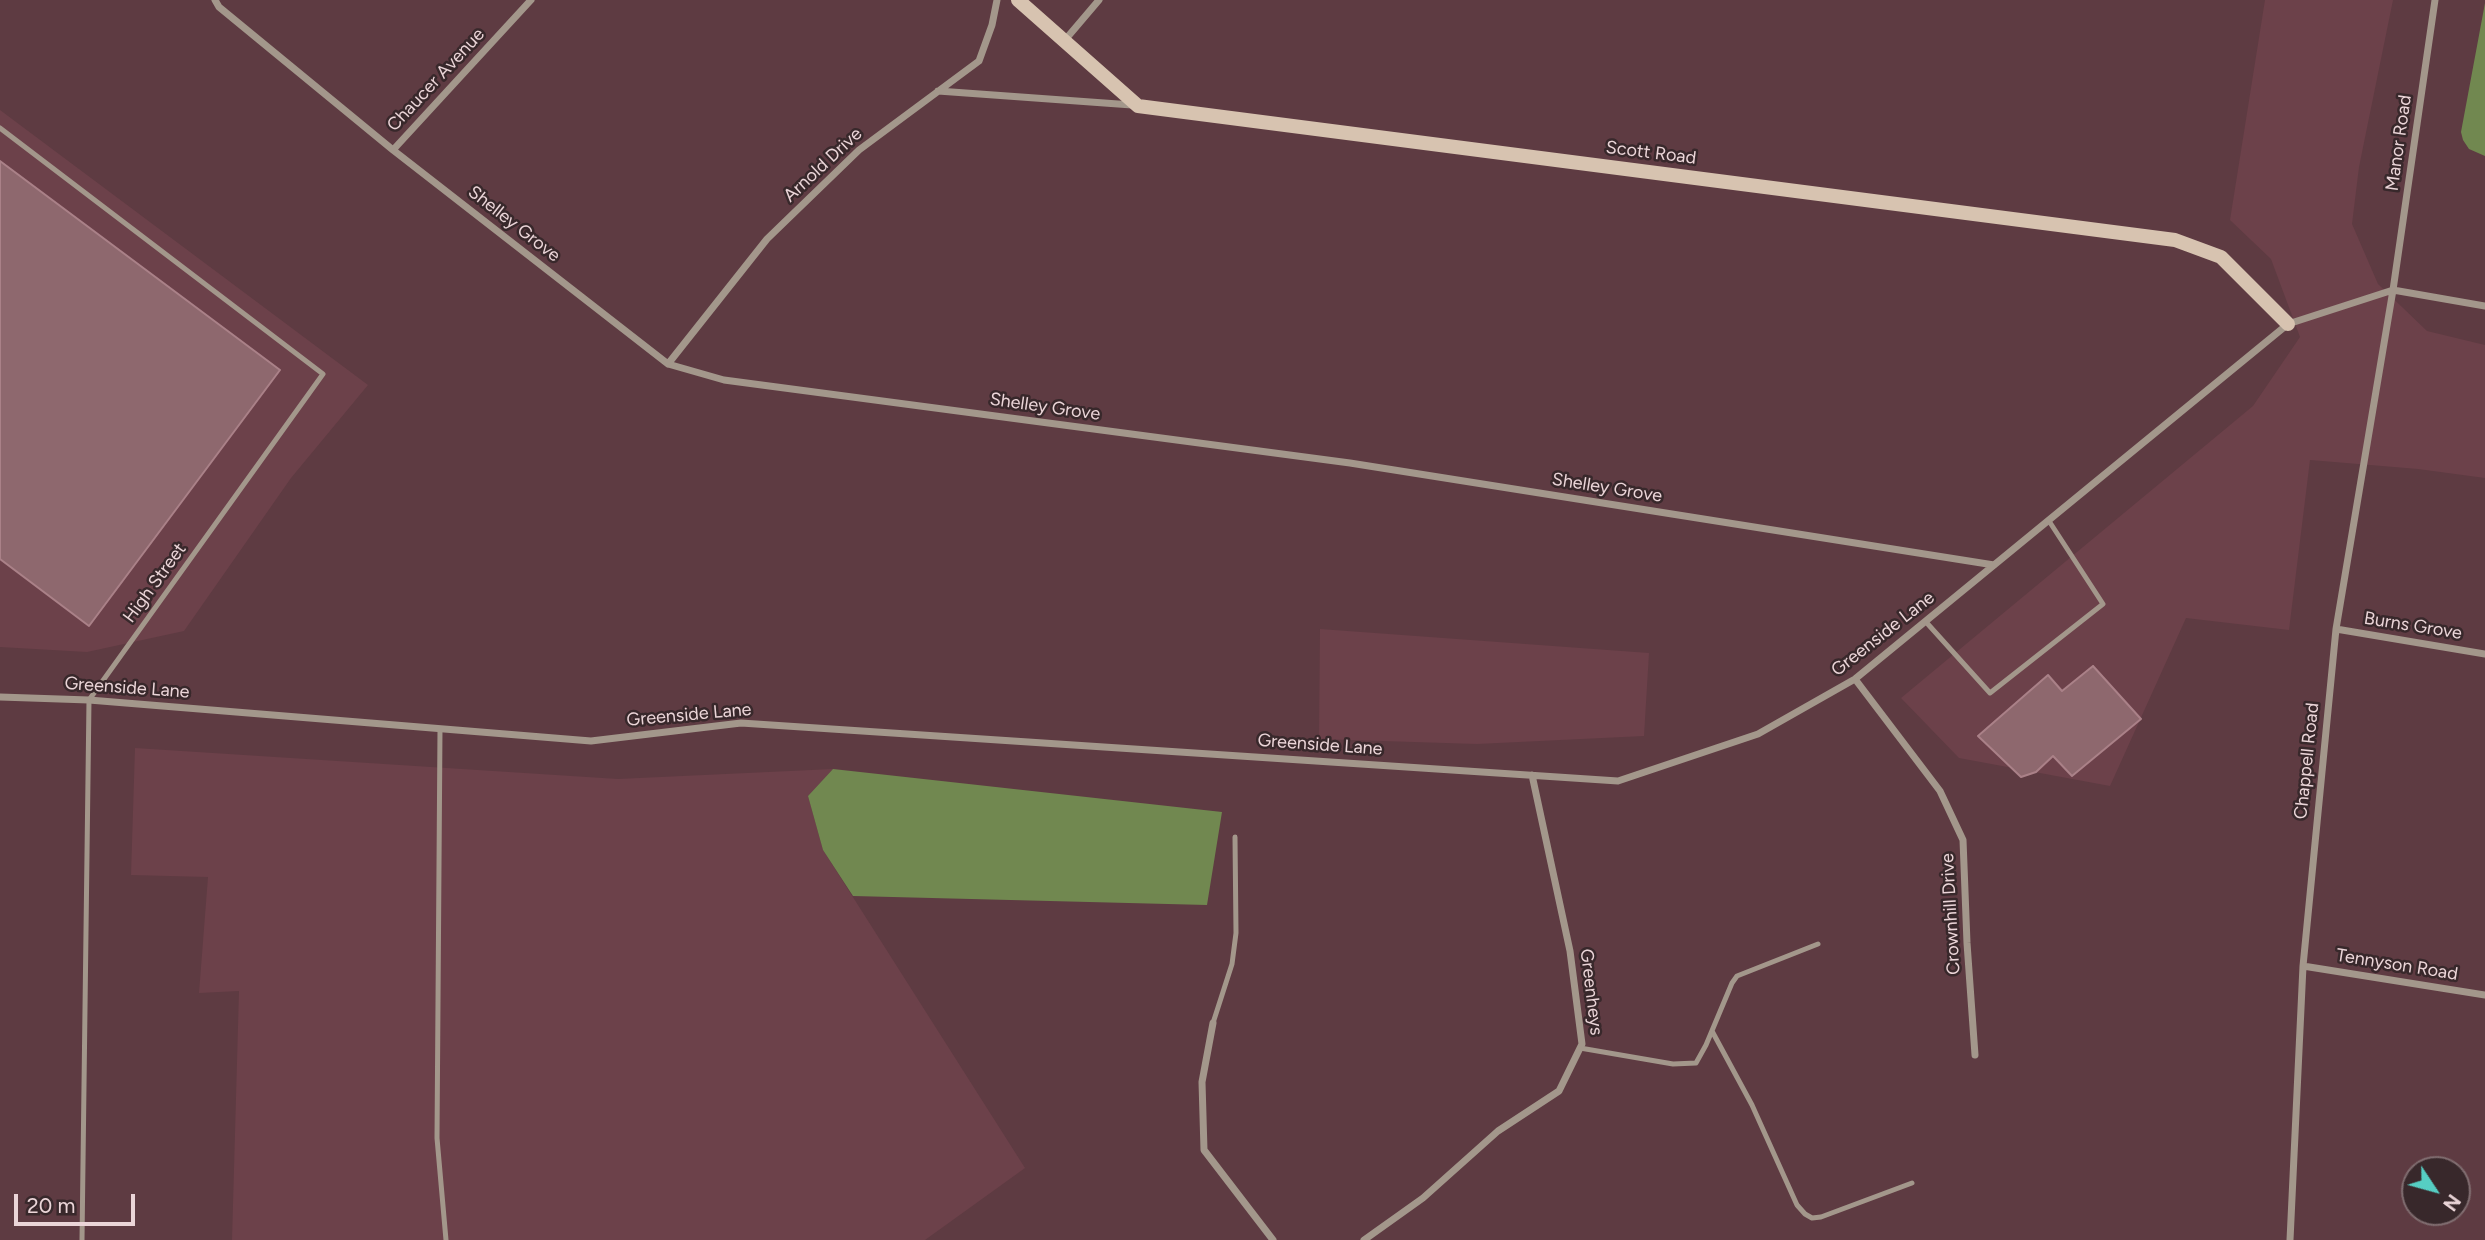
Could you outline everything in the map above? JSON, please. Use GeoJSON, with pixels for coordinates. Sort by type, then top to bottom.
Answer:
{"type":"FeatureCollection","features":[{"type":"Feature","properties":{"kind":"street","name":"Shelley Grove"},"geometry":{"type":"LineString","coordinates":[[215,0],[219,7],[393,150],[668,364],[724,380],[1350,463],[1994,565]]}},
{"type":"Feature","properties":{"kind":"street","name":"Chaucer Avenue"},"geometry":{"type":"LineString","coordinates":[[393,150],[531,0]]}},
{"type":"Feature","properties":{"kind":"street","name":"Arnold Drive"},"geometry":{"type":"LineString","coordinates":[[668,364],[767,239],[859,150],[979,61],[992,25],[997,0]]}},
{"type":"Feature","properties":{"kind":"street"},"geometry":{"type":"LineString","coordinates":[[1018,0],[1139,106]]}},
{"type":"Feature","properties":{"kind":"street"},"geometry":{"type":"LineString","coordinates":[[1065,40],[1099,0]]}},
{"type":"Feature","properties":{"kind":"street","name":"Manor Road"},"geometry":{"type":"LineString","coordinates":[[2393,290],[2435,0]]}},
{"type":"Feature","properties":{"kind":"street"},"geometry":{"type":"LineString","coordinates":[[938,91],[1139,106]]}},
{"type":"Feature","properties":{"kind":"street","name":"Scott Road"},"geometry":{"type":"LineString","coordinates":[[1139,106],[2175,240],[2221,257],[2287,324]]}},
{"type":"Feature","properties":{"kind":"street","name":"Greenside Lane"},"geometry":{"type":"LineString","coordinates":[[0,697],[89,700],[591,741],[741,723],[1618,780],[1758,734],[1855,679],[2287,324],[2393,290],[2485,306]]}},
{"type":"Feature","properties":{"kind":"street","name":"Chappell Road"},"geometry":{"type":"LineString","coordinates":[[2290,1240],[2303,966],[2336,629],[2393,290]]}},
{"type":"Feature","properties":{"kind":"street","name":"Burns Grove"},"geometry":{"type":"LineString","coordinates":[[2336,629],[2485,654]]}},
{"type":"Feature","properties":{"kind":"street","name":"Crownhill Drive"},"geometry":{"type":"LineString","coordinates":[[1855,679],[1940,791],[1963,840],[1975,1055]]}},
{"type":"Feature","properties":{"kind":"street","name":"Greenheys"},"geometry":{"type":"LineString","coordinates":[[1364,1240],[1423,1198],[1498,1131],[1559,1091],[1582,1044],[1570,951],[1532,775]]}},
{"type":"Feature","properties":{"kind":"street","name":"Tennyson Road"},"geometry":{"type":"LineString","coordinates":[[2303,966],[2485,995]]}},
{"type":"Feature","properties":{"kind":"street"},"geometry":{"type":"LineString","coordinates":[[1213,1023],[1202,1082],[1204,1150],[1273,1240]]}},
{"type":"Feature","properties":{"kind":"lane","name":"High Street"},"geometry":{"type":"LineString","coordinates":[[0,128],[323,374],[89,700]]}},
{"type":"Feature","properties":{"kind":"lane"},"geometry":{"type":"LineString","coordinates":[[1926,622],[1990,693],[2103,604],[2049,521]]}},
{"type":"Feature","properties":{"kind":"lane"},"geometry":{"type":"LineString","coordinates":[[82,1240],[89,700]]}},
{"type":"Feature","properties":{"kind":"lane"},"geometry":{"type":"LineString","coordinates":[[440,729],[437,1138],[446,1240]]}},
{"type":"Feature","properties":{"kind":"lane"},"geometry":{"type":"LineString","coordinates":[[1213,1023],[1232,964],[1237,933],[1235,836]]}},
{"type":"Feature","properties":{"kind":"lane"},"geometry":{"type":"LineString","coordinates":[[1580,1048],[1689,1065],[1696,1063],[1737,976],[1818,944]]}},
{"type":"Feature","properties":{"kind":"lane"},"geometry":{"type":"LineString","coordinates":[[1712,1031],[1752,1105],[1797,1205],[1805,1214],[1812,1218],[1821,1217],[1912,1183]]}},
{"type":"Feature","properties":{"kind":"shaded area"},"geometry":{"type":"Polygon","coordinates":[[[2265,0],[2393,0],[2359,167],[2352,224],[2378,284],[2427,331],[2485,345],[2485,478],[2310,460],[2289,630],[2186,618],[2110,786],[1959,758],[1901,698],[2253,406],[2300,337],[2271,259],[2230,220],[2265,0]]]}},
{"type":"Feature","properties":{"kind":"shaded area"},"geometry":{"type":"Polygon","coordinates":[[[0,110],[368,385],[291,478],[184,631],[87,652],[0,647],[0,110]]]}},
{"type":"Feature","properties":{"kind":"shaded area"},"geometry":{"type":"Polygon","coordinates":[[[1320,629],[1649,653],[1644,736],[1477,744],[1319,739],[1320,629]]]}},
{"type":"Feature","properties":{"kind":"shaded area"},"geometry":{"type":"Polygon","coordinates":[[[135,748],[618,779],[833,769],[808,796],[823,850],[1025,1168],[925,1240],[232,1240],[239,991],[199,993],[208,877],[131,875],[135,748]]]}},
{"type":"Feature","properties":{"kind":"green space"},"geometry":{"type":"Polygon","coordinates":[[[2485,3],[2485,156],[2469,149],[2461,132],[2485,3]]]}},
{"type":"Feature","properties":{"kind":"green space"},"geometry":{"type":"Polygon","coordinates":[[[833,769],[1222,812],[1207,905],[853,896],[823,850],[808,796],[833,769]]]}},
{"type":"Feature","properties":{"kind":"building"},"geometry":{"type":"Polygon","coordinates":[[[0,161],[280,370],[89,626],[0,559],[0,161]]]}},
{"type":"Feature","properties":{"kind":"building"},"geometry":{"type":"Polygon","coordinates":[[[2093,666],[2141,719],[2072,776],[2053,756],[2036,772],[2021,777],[1978,736],[2048,675],[2062,691],[2093,666]]]}}]}
